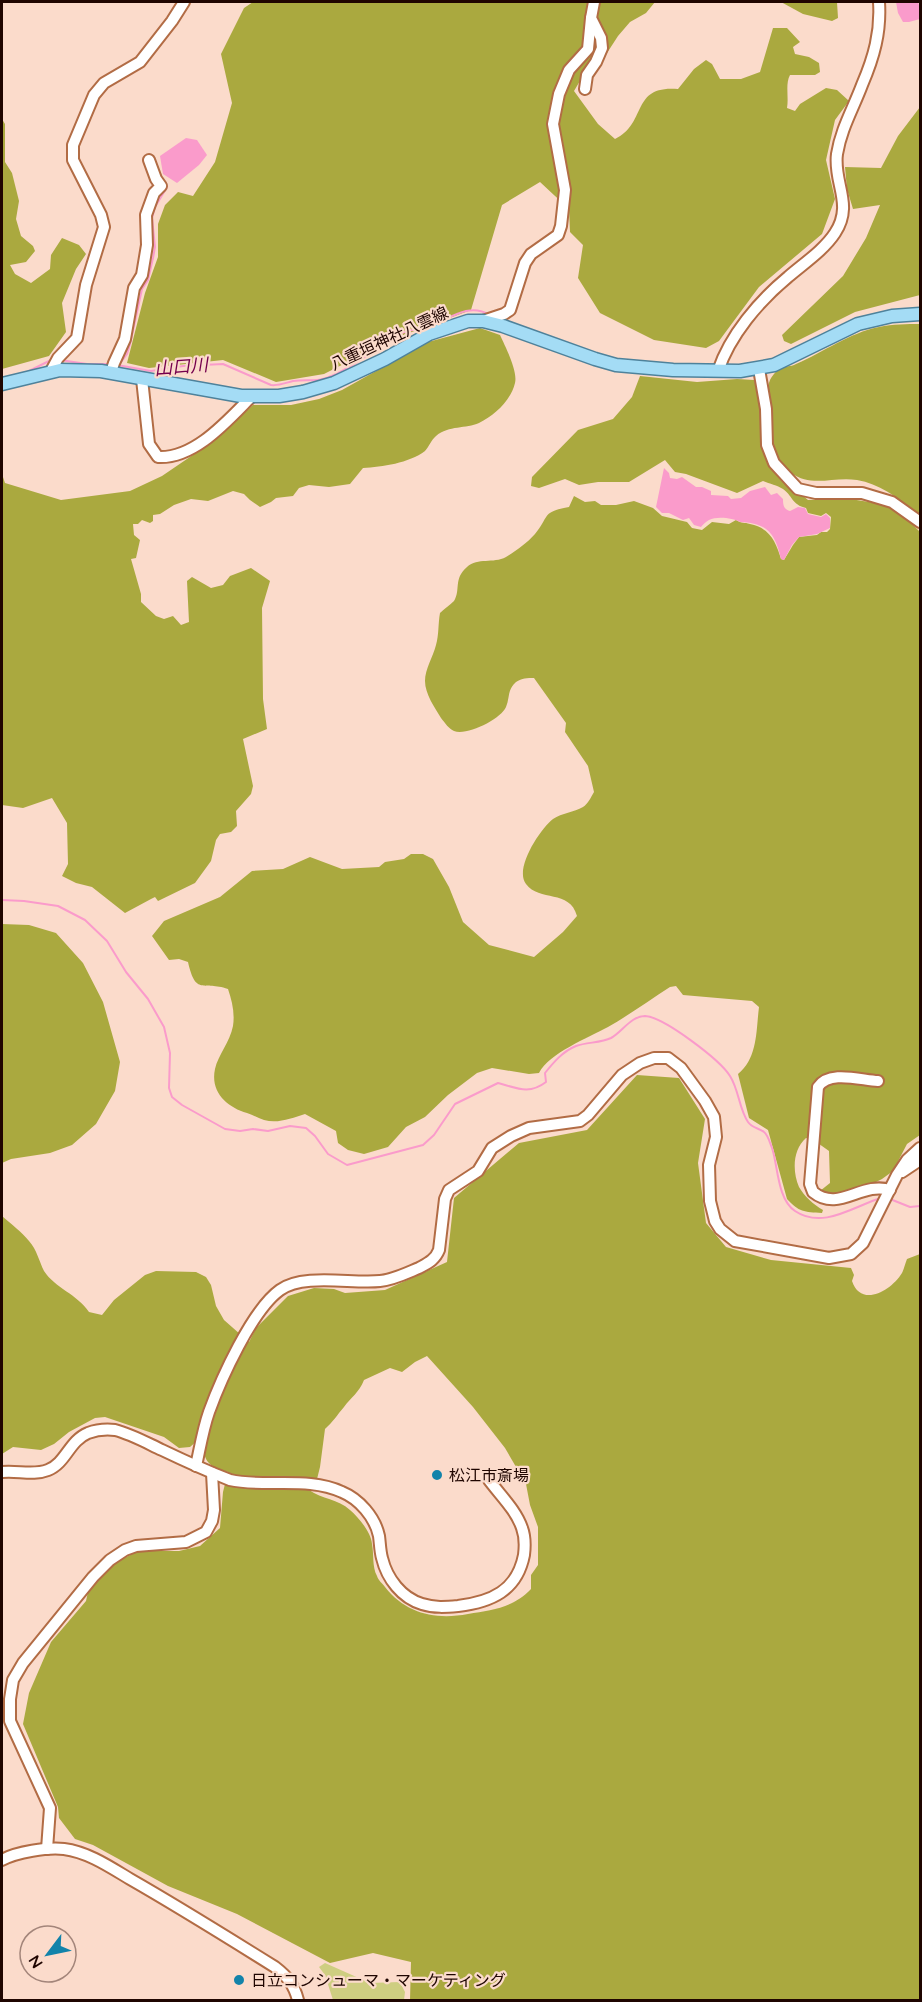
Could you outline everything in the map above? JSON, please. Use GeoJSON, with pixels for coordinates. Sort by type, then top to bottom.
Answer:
{"type":"FeatureCollection","features":[{"type":"Feature","properties":{"kind":"main road","name":"八重垣神社八雲線"},"geometry":{"type":"LineString","coordinates":[[2,384],[17,381],[55,364],[86,370],[112,367],[142,379],[252,396],[279,396],[334,383],[435,331],[468,321],[483,321],[503,326],[616,365],[740,371],[759,369],[783,361],[858,324],[892,316],[921,314]]}},
{"type":"Feature","properties":{"kind":"street"},"geometry":{"type":"LineString","coordinates":[[55,364],[77,338],[86,285],[104,227],[101,215],[73,159],[73,145],[94,95],[104,83],[140,62],[184,2]]}},
{"type":"Feature","properties":{"kind":"street"},"geometry":{"type":"LineString","coordinates":[[483,321],[510,310],[525,263],[531,254],[558,235],[563,216],[565,190],[553,124],[559,94],[569,70],[588,49],[594,2]]}},
{"type":"Feature","properties":{"kind":"street"},"geometry":{"type":"LineString","coordinates":[[718,370],[725,351],[771,291],[817,252],[835,233],[845,209],[837,156],[845,121],[875,50],[880,28],[879,2]]}},
{"type":"Feature","properties":{"kind":"street"},"geometry":{"type":"LineString","coordinates":[[585,89],[587,75],[602,48],[601,38],[591,18]]}},
{"type":"Feature","properties":{"kind":"street"},"geometry":{"type":"LineString","coordinates":[[112,367],[125,339],[134,288],[142,275],[147,245],[146,215],[154,193],[161,186],[149,160]]}},
{"type":"Feature","properties":{"kind":"street"},"geometry":{"type":"LineString","coordinates":[[759,369],[766,409],[767,446],[774,463],[798,489],[816,493],[862,493],[892,502],[921,522]]}},
{"type":"Feature","properties":{"kind":"street"},"geometry":{"type":"LineString","coordinates":[[142,379],[149,444],[158,457],[177,456],[190,450],[224,424],[252,396]]}},
{"type":"Feature","properties":{"kind":"street"},"geometry":{"type":"LineString","coordinates":[[196,1466],[208,1414],[234,1355],[253,1322],[279,1290],[308,1281],[383,1281],[429,1263],[436,1257],[439,1250],[445,1199],[449,1190],[478,1171],[492,1148],[529,1128],[580,1121],[588,1115],[622,1075],[646,1060],[661,1057],[675,1062],[690,1078],[714,1117],[716,1137],[709,1166],[709,1187],[715,1221],[727,1237],[747,1245],[829,1258],[851,1254],[863,1242],[907,1160],[921,1148]]}},
{"type":"Feature","properties":{"kind":"street"},"geometry":{"type":"LineString","coordinates":[[878,1081],[832,1077],[821,1083],[818,1088],[810,1184],[813,1192],[828,1199],[846,1198],[870,1188],[880,1187],[887,1195]]}},
{"type":"Feature","properties":{"kind":"street"},"geometry":{"type":"LineString","coordinates":[[897,1176],[921,1160]]}},
{"type":"Feature","properties":{"kind":"street"},"geometry":{"type":"LineString","coordinates":[[2,1472],[47,1471],[62,1461],[82,1436],[105,1430],[138,1438],[212,1473],[244,1483],[320,1485],[339,1490],[348,1494],[363,1507],[375,1526],[385,1568],[394,1584],[418,1603],[438,1607],[480,1603],[491,1599],[503,1592],[514,1580],[521,1566],[524,1530],[489,1480]]}},
{"type":"Feature","properties":{"kind":"street"},"geometry":{"type":"LineString","coordinates":[[47,1849],[50,1808],[10,1721],[13,1680],[30,1654],[93,1577],[110,1560],[136,1546],[186,1542],[206,1532],[212,1521],[214,1510],[212,1473]]}},
{"type":"Feature","properties":{"kind":"street"},"geometry":{"type":"LineString","coordinates":[[2,1860],[16,1854],[47,1849],[65,1849],[89,1856],[275,1967],[294,1986],[298,2001]]}},
{"type":"Feature","properties":{"kind":"shaded area"},"geometry":{"type":"Polygon","coordinates":[[[253,2],[655,2],[646,13],[630,22],[607,53],[597,52],[574,91],[598,124],[615,139],[632,124],[646,99],[663,89],[678,89],[694,69],[706,60],[712,64],[720,79],[741,79],[760,72],[773,28],[787,28],[800,42],[793,47],[795,54],[809,57],[819,63],[820,72],[815,75],[790,75],[787,108],[795,111],[800,104],[826,88],[837,90],[849,101],[835,120],[826,160],[835,199],[822,234],[759,287],[719,341],[706,348],[654,340],[600,313],[578,278],[583,245],[570,232],[569,209],[540,182],[502,205],[471,310],[393,339],[324,374],[276,382],[223,360],[149,368],[127,363],[145,293],[158,257],[158,224],[165,205],[178,192],[193,196],[215,162],[232,103],[221,54],[244,8],[253,2]]]}},
{"type":"Feature","properties":{"kind":"shaded area"},"geometry":{"type":"Polygon","coordinates":[[[781,2],[837,2],[838,18],[832,21],[803,14],[781,2]]]}},
{"type":"Feature","properties":{"kind":"shaded area"},"geometry":{"type":"Polygon","coordinates":[[[896,2],[918,2],[920,19],[903,22],[896,2]]]}},
{"type":"Feature","properties":{"kind":"shaded area"},"geometry":{"type":"Polygon","coordinates":[[[920,107],[920,295],[855,312],[791,344],[784,341],[782,335],[843,276],[866,238],[880,205],[853,209],[847,189],[845,167],[881,168],[898,136],[920,107]]]}},
{"type":"Feature","properties":{"kind":"shaded area"},"geometry":{"type":"Polygon","coordinates":[[[2,119],[5,124],[5,162],[12,173],[19,201],[16,219],[21,236],[33,246],[35,251],[26,262],[10,265],[15,274],[31,283],[50,269],[51,255],[62,238],[79,245],[86,254],[76,269],[62,303],[66,332],[49,356],[2,369],[2,119]]]}},
{"type":"Feature","properties":{"kind":"shaded area"},"geometry":{"type":"Polygon","coordinates":[[[186,138],[197,140],[207,155],[199,165],[177,183],[163,174],[160,156],[186,138]]]}},
{"type":"Feature","properties":{"kind":"shaded area"},"geometry":{"type":"Polygon","coordinates":[[[920,324],[920,515],[875,485],[848,479],[807,480],[785,468],[777,458],[772,440],[768,386],[775,373],[781,368],[794,365],[868,330],[889,325],[920,324]]]}},
{"type":"Feature","properties":{"kind":"shaded area"},"geometry":{"type":"Polygon","coordinates":[[[480,328],[500,335],[515,372],[515,383],[506,401],[491,416],[479,423],[441,433],[419,455],[395,464],[363,468],[350,484],[329,487],[309,485],[299,488],[293,496],[276,498],[260,507],[244,494],[233,491],[208,501],[191,499],[153,515],[153,521],[150,523],[142,520],[138,524],[133,524],[134,535],[140,540],[136,558],[131,559],[141,594],[141,602],[156,616],[164,619],[173,616],[181,625],[189,622],[187,581],[192,577],[211,588],[223,585],[230,576],[251,568],[270,581],[262,608],[263,699],[267,729],[243,739],[253,786],[251,794],[236,811],[237,826],[231,832],[220,834],[216,840],[211,861],[195,883],[158,901],[155,897],[125,913],[92,887],[62,876],[68,864],[67,823],[52,798],[23,808],[2,805],[2,474],[5,483],[61,500],[130,491],[162,476],[209,444],[253,405],[291,405],[319,399],[342,390],[428,342],[480,328]]]}},
{"type":"Feature","properties":{"kind":"shaded area"},"geometry":{"type":"Polygon","coordinates":[[[640,376],[697,382],[754,380],[759,394],[762,448],[768,463],[782,478],[808,500],[844,498],[894,506],[920,532],[920,1135],[907,1144],[893,1171],[864,1188],[838,1197],[823,1195],[820,1191],[830,1183],[829,1151],[815,1141],[806,1138],[796,1154],[795,1174],[801,1190],[823,1210],[822,1213],[802,1210],[787,1199],[768,1130],[749,1118],[738,1074],[749,1060],[755,1043],[759,1007],[752,1001],[683,995],[676,986],[670,987],[616,1022],[560,1053],[551,1059],[539,1073],[529,1074],[492,1068],[477,1073],[448,1095],[425,1117],[406,1127],[388,1147],[364,1154],[348,1150],[338,1143],[336,1131],[305,1114],[285,1120],[269,1121],[227,1103],[215,1085],[214,1077],[215,1069],[233,1026],[233,1007],[228,989],[198,984],[194,980],[188,962],[179,959],[169,960],[152,936],[164,921],[220,897],[252,871],[283,869],[310,857],[342,869],[379,867],[385,862],[404,859],[411,854],[423,854],[433,859],[449,887],[463,922],[489,945],[534,957],[563,932],[577,916],[568,902],[538,893],[526,884],[523,877],[526,859],[542,831],[553,819],[585,806],[594,792],[588,766],[565,732],[566,723],[534,678],[525,678],[516,682],[511,688],[506,707],[498,717],[475,729],[454,731],[441,718],[425,686],[425,676],[437,641],[440,613],[454,601],[463,571],[476,562],[501,559],[514,552],[535,534],[550,513],[569,507],[574,496],[585,502],[595,501],[601,505],[616,505],[634,501],[653,508],[662,516],[687,522],[692,528],[702,530],[712,522],[729,524],[736,520],[748,523],[767,532],[777,547],[781,559],[784,560],[799,537],[817,535],[830,529],[831,517],[826,513],[821,516],[808,513],[806,508],[798,505],[786,491],[778,486],[763,481],[737,493],[675,472],[665,460],[629,482],[598,482],[579,485],[565,479],[539,488],[531,486],[532,477],[578,430],[613,419],[632,397],[640,376]]]}},
{"type":"Feature","properties":{"kind":"shaded area"},"geometry":{"type":"Polygon","coordinates":[[[664,468],[670,478],[682,477],[696,487],[711,491],[711,495],[728,496],[731,499],[741,498],[750,491],[765,487],[771,495],[777,493],[783,499],[784,507],[790,511],[798,507],[805,508],[808,514],[821,517],[826,514],[830,518],[830,528],[817,534],[799,537],[784,560],[781,559],[773,537],[757,525],[720,518],[709,520],[701,527],[694,525],[689,518],[683,520],[669,513],[662,513],[656,507],[664,468]]]}},
{"type":"Feature","properties":{"kind":"shaded area"},"geometry":{"type":"Polygon","coordinates":[[[2,924],[29,925],[56,933],[83,963],[103,1002],[120,1062],[115,1091],[96,1124],[72,1145],[50,1153],[11,1159],[2,1163],[2,924]]]}},
{"type":"Feature","properties":{"kind":"shaded area"},"geometry":{"type":"Polygon","coordinates":[[[637,1075],[679,1078],[705,1119],[698,1163],[706,1223],[726,1247],[771,1260],[851,1268],[854,1275],[852,1281],[856,1289],[862,1294],[869,1295],[884,1291],[891,1286],[902,1273],[907,1259],[920,1254],[920,2000],[410,2000],[411,1962],[373,1953],[330,1963],[237,1914],[168,1886],[93,1845],[75,1839],[59,1818],[58,1807],[23,1724],[29,1693],[51,1642],[86,1601],[88,1592],[115,1563],[138,1551],[179,1551],[200,1546],[220,1528],[223,1492],[228,1472],[209,1463],[203,1443],[198,1440],[190,1447],[179,1448],[164,1437],[105,1417],[95,1418],[41,1450],[13,1447],[2,1454],[2,1216],[32,1244],[49,1277],[89,1312],[102,1315],[114,1300],[145,1275],[156,1271],[196,1272],[206,1277],[211,1285],[216,1306],[224,1320],[249,1342],[256,1328],[288,1296],[314,1288],[334,1289],[345,1293],[385,1290],[447,1262],[454,1198],[519,1143],[587,1130],[637,1075]],[[427,1356],[402,1372],[390,1368],[364,1380],[357,1392],[325,1429],[317,1479],[311,1482],[309,1490],[340,1504],[357,1517],[371,1539],[374,1569],[378,1579],[402,1603],[422,1613],[456,1616],[509,1604],[531,1589],[531,1575],[538,1565],[538,1527],[526,1484],[505,1448],[473,1407],[427,1356]]]}},
{"type":"Feature","properties":{"kind":"shaded area"},"geometry":{"type":"Polygon","coordinates":[[[325,1963],[370,1983],[400,1982],[405,1992],[404,2000],[333,2000],[325,1975],[319,1967],[325,1963]]]}},
{"type":"Feature","properties":{"kind":"waterway"},"geometry":{"type":"LineString","coordinates":[[119,365],[127,354],[142,289],[148,280],[153,258],[155,247],[152,218],[155,207],[167,187]]}},
{"type":"Feature","properties":{"kind":"waterway","name":"山口川"},"geometry":{"type":"LineString","coordinates":[[117,365],[151,371],[183,366],[223,364],[271,385],[318,380],[343,371],[403,332],[427,327],[465,311],[480,311],[488,314]]}},
{"type":"Feature","properties":{"kind":"waterway","name":"山口川"},"geometry":{"type":"LineString","coordinates":[[27,372],[51,360]]}},
{"type":"Feature","properties":{"kind":"waterway","name":"山口川"},"geometry":{"type":"LineString","coordinates":[[60,360],[87,364],[111,364]]}},
{"type":"Feature","properties":{"kind":"waterway"},"geometry":{"type":"LineString","coordinates":[[2,900],[58,906],[85,920],[107,941],[126,972],[148,999],[164,1027],[170,1053],[169,1088],[172,1097],[225,1129],[268,1131],[290,1126],[306,1128],[328,1154],[347,1165],[423,1145],[434,1135],[455,1104],[498,1083],[523,1089],[540,1086],[546,1082],[545,1073],[571,1048],[611,1038],[631,1021],[645,1016],[654,1018],[691,1040],[730,1076],[748,1122],[768,1137],[781,1190],[789,1206],[795,1211],[816,1218],[827,1217],[881,1198]]}},
{"type":"Feature","properties":{"kind":"waterway"},"geometry":{"type":"LineString","coordinates":[[890,1199],[910,1207],[920,1206]]}},
{"type":"Feature","properties":{"kind":"place","name":"松江市斎場"},"geometry":{"type":"Point","coordinates":[437,1475]}},
{"type":"Feature","properties":{"kind":"place","name":"日立コンシューマ・マーケティング"},"geometry":{"type":"Point","coordinates":[239,1980]}}]}
